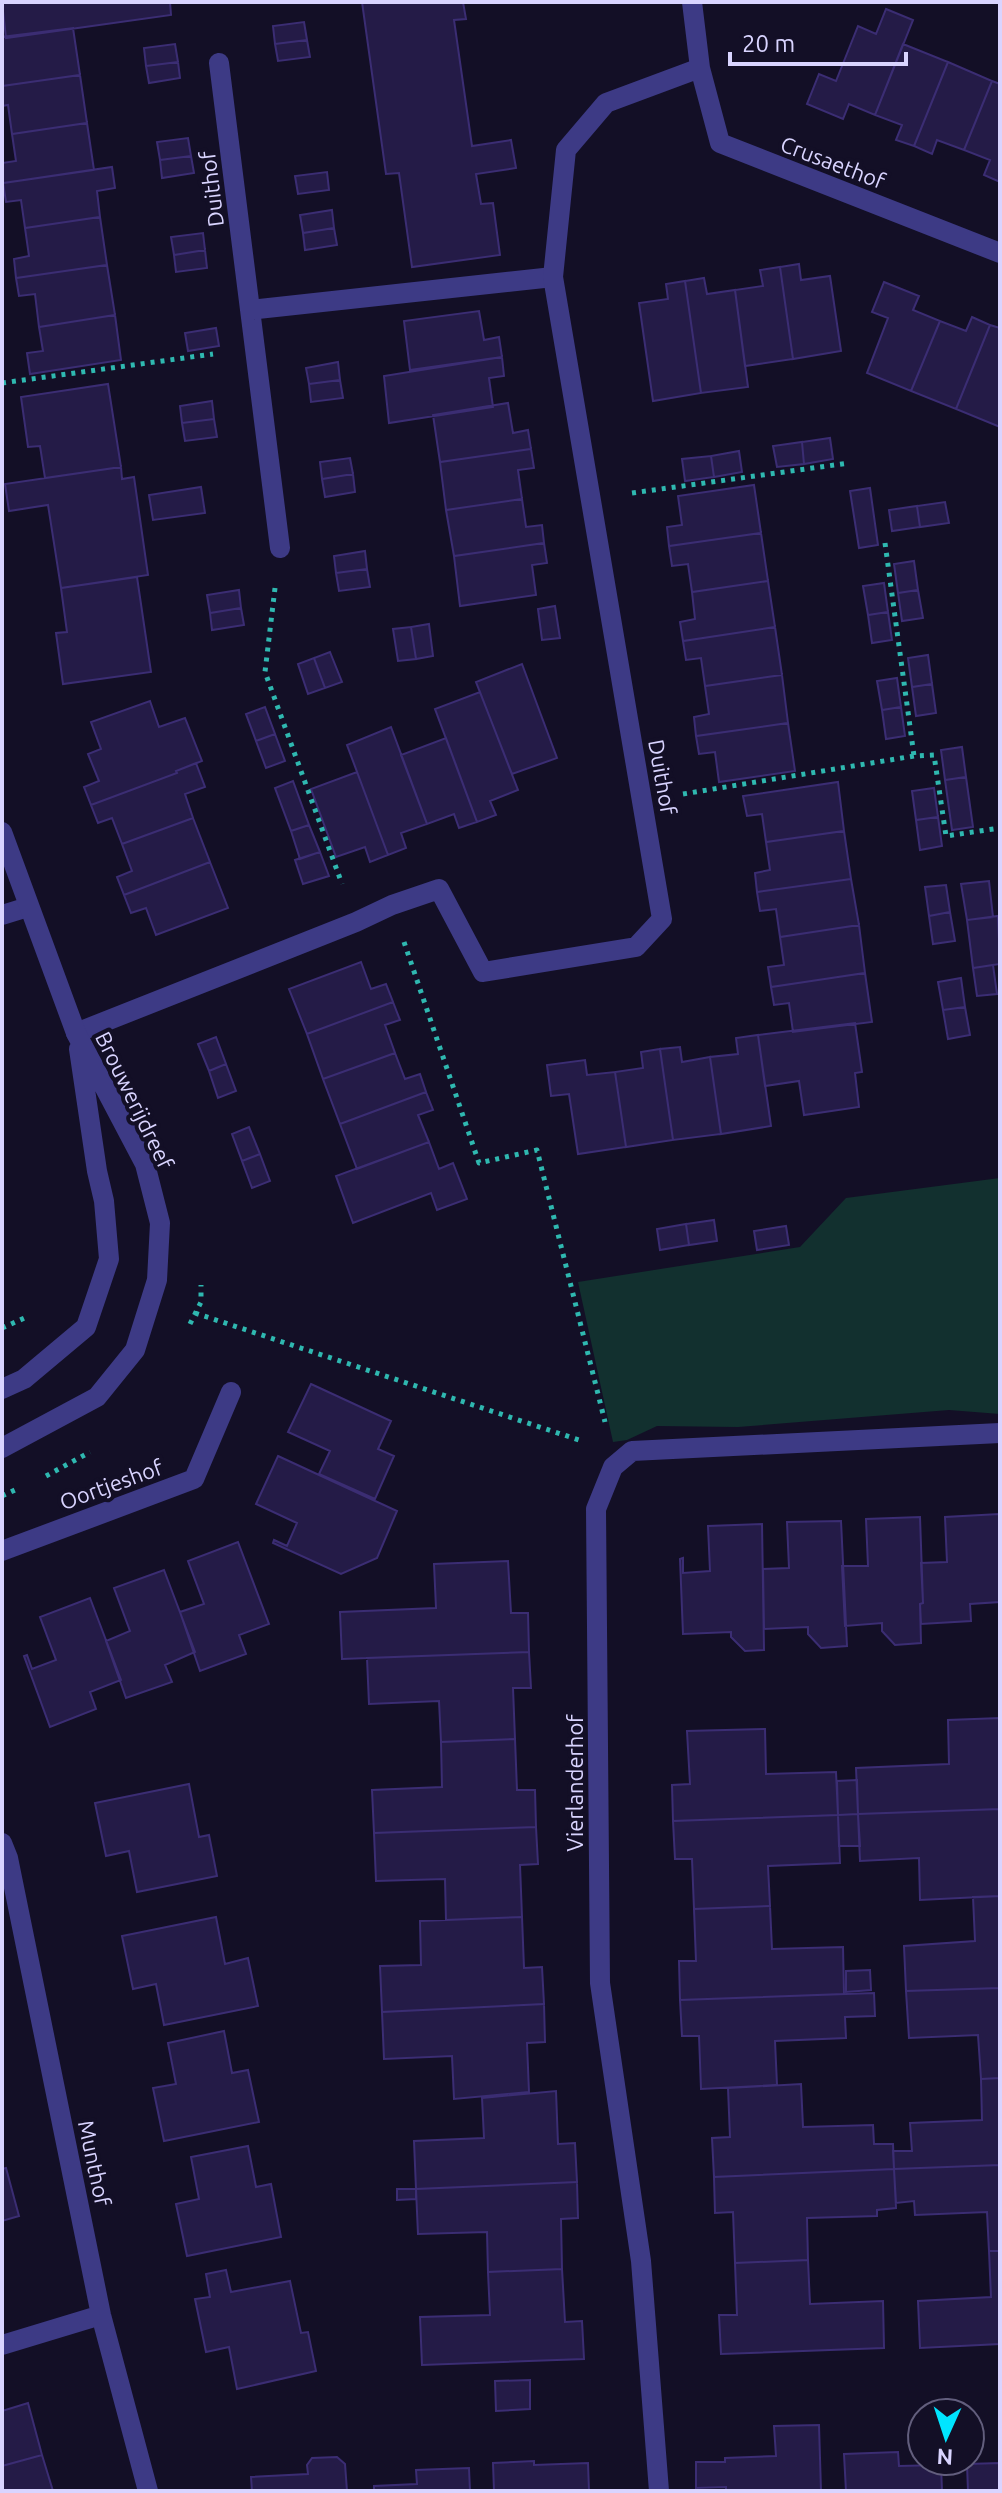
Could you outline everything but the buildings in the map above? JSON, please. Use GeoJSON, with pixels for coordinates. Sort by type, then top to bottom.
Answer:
{"type":"FeatureCollection","features":[{"type":"Feature","properties":{"kind":"street","name":"Crusaethof"},"geometry":{"type":"LineString","coordinates":[[692,2],[700,68],[720,143],[1000,253]]}},
{"type":"Feature","properties":{"kind":"street","name":"Duithof"},"geometry":{"type":"LineString","coordinates":[[219,63],[280,548]]}},
{"type":"Feature","properties":{"kind":"street"},"geometry":{"type":"LineString","coordinates":[[250,310],[553,277],[566,150],[606,103],[700,68]]}},
{"type":"Feature","properties":{"kind":"street","name":"Duithof"},"geometry":{"type":"LineString","coordinates":[[76,1033],[392,905],[439,889],[483,972],[636,947],[662,919],[553,277]]}},
{"type":"Feature","properties":{"kind":"street","name":"Brouwerijdreef"},"geometry":{"type":"LineString","coordinates":[[2,832],[76,1033],[145,1164],[160,1223],[157,1280],[135,1350],[97,1397],[2,1448]]}},
{"type":"Feature","properties":{"kind":"street"},"geometry":{"type":"LineString","coordinates":[[2,915],[28,907]]}},
{"type":"Feature","properties":{"kind":"street","name":"Brouwerijdreef"},"geometry":{"type":"LineString","coordinates":[[2,1389],[24,1379],[86,1327],[109,1259],[104,1201],[76,1033]]}},
{"type":"Feature","properties":{"kind":"street","name":"Oortjeshof"},"geometry":{"type":"LineString","coordinates":[[2,1551],[194,1479],[231,1392]]}},
{"type":"Feature","properties":{"kind":"street"},"geometry":{"type":"LineString","coordinates":[[612,1459],[632,1451],[1000,1433]]}},
{"type":"Feature","properties":{"kind":"street","name":"Vierlanderhof"},"geometry":{"type":"LineString","coordinates":[[612,1459],[596,1509],[600,1983],[641,2261],[659,2491]]}},
{"type":"Feature","properties":{"kind":"street","name":"Munthof"},"geometry":{"type":"LineString","coordinates":[[2,1843],[8,1858],[101,2315],[148,2491]]}},
{"type":"Feature","properties":{"kind":"street"},"geometry":{"type":"LineString","coordinates":[[2,2345],[101,2315]]}},
{"type":"Feature","properties":{"kind":"path"},"geometry":{"type":"LineString","coordinates":[[2,383],[254,348]]}},
{"type":"Feature","properties":{"kind":"path"},"geometry":{"type":"LineString","coordinates":[[591,499],[849,463]]}},
{"type":"Feature","properties":{"kind":"path"},"geometry":{"type":"LineString","coordinates":[[885,543],[914,756]]}},
{"type":"Feature","properties":{"kind":"path"},"geometry":{"type":"LineString","coordinates":[[280,548],[265,672],[356,922]]}},
{"type":"Feature","properties":{"kind":"path"},"geometry":{"type":"LineString","coordinates":[[643,801],[934,755],[946,836],[1000,828]]}},
{"type":"Feature","properties":{"kind":"path"},"geometry":{"type":"LineString","coordinates":[[392,905],[479,1163],[537,1150],[612,1459]]}},
{"type":"Feature","properties":{"kind":"path"},"geometry":{"type":"LineString","coordinates":[[195,1313],[612,1459]]}},
{"type":"Feature","properties":{"kind":"green space"},"geometry":{"type":"Polygon","coordinates":[[[1000,1178],[1000,1414],[949,1410],[738,1427],[657,1426],[627,1440],[613,1442],[578,1282],[800,1247],[846,1198],[1000,1178]]]}}]}
